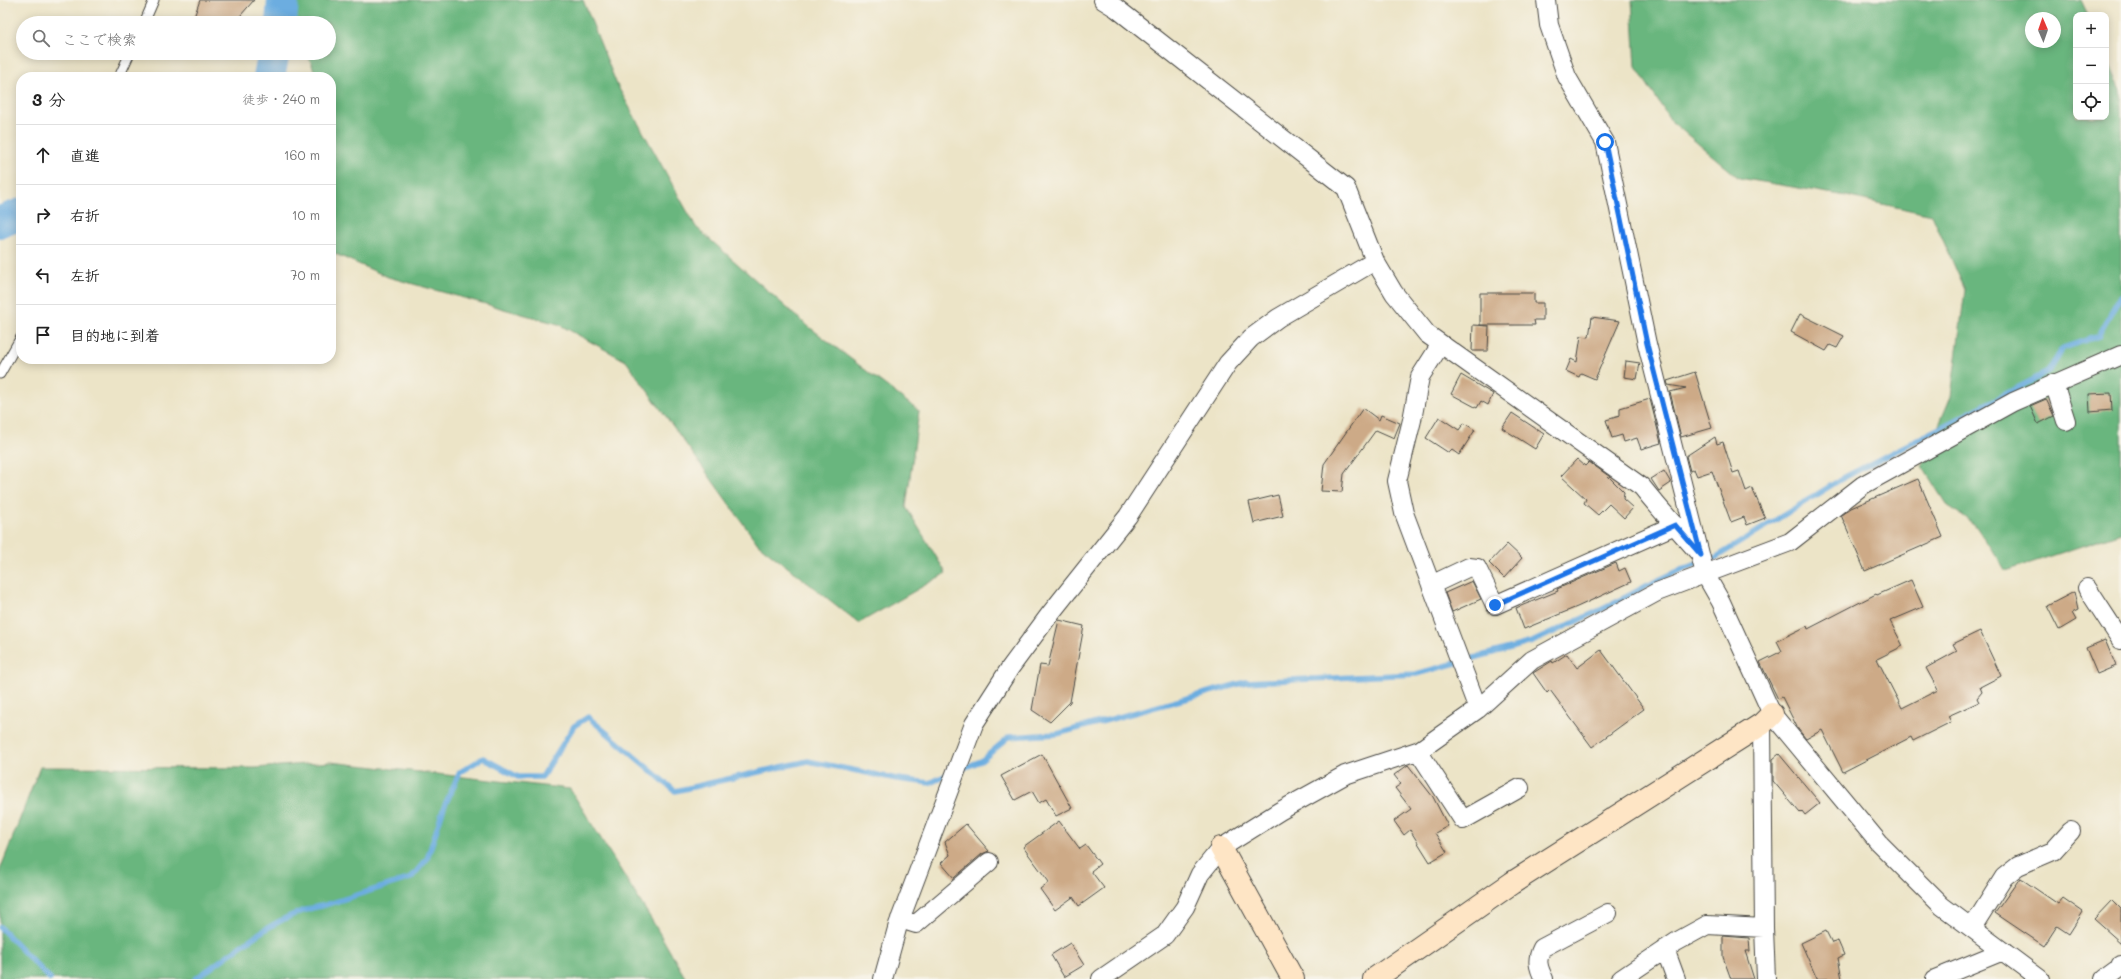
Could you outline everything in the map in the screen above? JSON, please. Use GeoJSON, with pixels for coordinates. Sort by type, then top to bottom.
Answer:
{"type":"FeatureCollection","features":[{"type":"Feature","properties":{"kind":"street"},"geometry":{"type":"LineString","coordinates":[[1103,0],[1116,8],[1346,188],[1376,261],[1394,293],[1427,334],[1642,487],[1663,515],[1675,525],[1701,555]]}},
{"type":"Feature","properties":{"kind":"street"},"geometry":{"type":"LineString","coordinates":[[1546,0],[1549,25],[1567,77],[1605,142],[1647,344],[1705,574],[1721,602],[1767,719],[1879,843],[1942,906],[2040,979]]}},
{"type":"Feature","properties":{"kind":"street"},"geometry":{"type":"LineString","coordinates":[[883,979],[900,919],[974,724],[1010,668],[1050,614],[1128,516],[1228,363],[1251,338],[1278,318],[1376,261]]}},
{"type":"Feature","properties":{"kind":"street"},"geometry":{"type":"LineString","coordinates":[[1441,344],[1420,377],[1412,420],[1397,481],[1404,513],[1478,709]]}},
{"type":"Feature","properties":{"kind":"street"},"geometry":{"type":"LineString","coordinates":[[1101,979],[1166,935],[1185,907],[1200,874],[1221,848],[1280,811],[1345,775],[1418,751],[1478,709],[1532,660],[1657,592],[1790,542],[1863,485],[2013,402],[2121,355]]}},
{"type":"Feature","properties":{"kind":"street"},"geometry":{"type":"LineString","coordinates":[[2054,383],[2066,421]]}},
{"type":"Feature","properties":{"kind":"street"},"geometry":{"type":"LineString","coordinates":[[1431,585],[1469,567],[1477,568],[1495,605],[1675,525]]}},
{"type":"Feature","properties":{"kind":"street"},"geometry":{"type":"LineString","coordinates":[[2087,588],[2121,640]]}},
{"type":"Feature","properties":{"kind":"street"},"geometry":{"type":"LineString","coordinates":[[1766,979],[1764,928],[1767,719]]}},
{"type":"Feature","properties":{"kind":"street"},"geometry":{"type":"LineString","coordinates":[[1374,979],[1512,883],[1767,719]]}},
{"type":"Feature","properties":{"kind":"street"},"geometry":{"type":"LineString","coordinates":[[1418,751],[1463,820],[1520,788]]}},
{"type":"Feature","properties":{"kind":"street"},"geometry":{"type":"LineString","coordinates":[[1972,928],[2004,877],[2018,866],[2053,851],[2071,831]]}},
{"type":"Feature","properties":{"kind":"street"},"geometry":{"type":"LineString","coordinates":[[1221,848],[1293,979]]}},
{"type":"Feature","properties":{"kind":"street"},"geometry":{"type":"LineString","coordinates":[[900,919],[916,924],[989,862]]}},
{"type":"Feature","properties":{"kind":"street"},"geometry":{"type":"LineString","coordinates":[[1544,979],[1539,970],[1537,958],[1542,948],[1608,913]]}},
{"type":"Feature","properties":{"kind":"street"},"geometry":{"type":"LineString","coordinates":[[1621,979],[1665,949],[1707,925],[1764,928]]}},
{"type":"Feature","properties":{"kind":"street"},"geometry":{"type":"LineString","coordinates":[[1665,949],[1676,979]]}},
{"type":"Feature","properties":{"kind":"street"},"geometry":{"type":"LineString","coordinates":[[1935,979],[2003,950]]}},
{"type":"Feature","properties":{"kind":"street"},"geometry":{"type":"LineString","coordinates":[[2104,979],[2119,968],[2121,964]]}},
{"type":"Feature","properties":{"kind":"lane"},"geometry":{"type":"LineString","coordinates":[[147,16],[154,0]]}},
{"type":"Feature","properties":{"kind":"lane"},"geometry":{"type":"LineString","coordinates":[[122,72],[127,60]]}},
{"type":"Feature","properties":{"kind":"lane"},"geometry":{"type":"LineString","coordinates":[[0,374],[16,345]]}},
{"type":"Feature","properties":{"kind":"green space"},"geometry":{"type":"Polygon","coordinates":[[[283,0],[583,0],[617,85],[696,227],[804,323],[919,411],[906,507],[946,573],[859,623],[758,544],[626,361],[558,324],[388,277],[336,254],[336,72],[315,72],[310,60],[336,60],[336,16],[290,16],[283,0]]]}},
{"type":"Feature","properties":{"kind":"green space"},"geometry":{"type":"Polygon","coordinates":[[[1632,0],[2081,0],[2087,12],[2073,12],[2073,120],[2109,120],[2109,63],[2121,91],[2121,533],[2006,571],[1975,525],[1946,504],[1922,466],[1951,396],[1965,290],[1932,215],[1846,196],[1739,178],[1671,121],[1636,67],[1632,0]]]}},
{"type":"Feature","properties":{"kind":"green space"},"geometry":{"type":"Polygon","coordinates":[[[331,762],[570,789],[653,922],[686,979],[0,979],[0,870],[40,767],[255,768],[331,762]]]}},
{"type":"Feature","properties":{"kind":"building"},"geometry":{"type":"Polygon","coordinates":[[[200,0],[254,0],[240,16],[194,16],[200,0]]]}},
{"type":"Feature","properties":{"kind":"building"},"geometry":{"type":"Polygon","coordinates":[[[1480,293],[1534,293],[1534,303],[1543,303],[1543,320],[1534,320],[1535,325],[1480,325],[1480,293]]]}},
{"type":"Feature","properties":{"kind":"building"},"geometry":{"type":"Polygon","coordinates":[[[1800,314],[1844,336],[1837,348],[1830,345],[1826,351],[1791,332],[1800,314]]]}},
{"type":"Feature","properties":{"kind":"building"},"geometry":{"type":"Polygon","coordinates":[[[1592,317],[1620,321],[1595,379],[1581,373],[1579,377],[1566,371],[1571,359],[1577,362],[1581,336],[1589,337],[1592,317]]]}},
{"type":"Feature","properties":{"kind":"building"},"geometry":{"type":"Polygon","coordinates":[[[1473,325],[1489,326],[1488,351],[1472,351],[1473,325]]]}},
{"type":"Feature","properties":{"kind":"building"},"geometry":{"type":"Polygon","coordinates":[[[1626,361],[1640,363],[1637,379],[1624,377],[1626,361]]]}},
{"type":"Feature","properties":{"kind":"building"},"geometry":{"type":"Polygon","coordinates":[[[1695,372],[1712,428],[1681,437],[1670,392],[1686,388],[1668,385],[1667,381],[1695,372]]]}},
{"type":"Feature","properties":{"kind":"building"},"geometry":{"type":"Polygon","coordinates":[[[1461,375],[1493,394],[1488,405],[1481,401],[1477,408],[1451,394],[1461,375]]]}},
{"type":"Feature","properties":{"kind":"building"},"geometry":{"type":"Polygon","coordinates":[[[2111,393],[2112,410],[2090,412],[2089,394],[2111,393]]]}},
{"type":"Feature","properties":{"kind":"building"},"geometry":{"type":"Polygon","coordinates":[[[1650,399],[1661,443],[1641,449],[1637,438],[1624,442],[1622,435],[1612,438],[1606,420],[1620,416],[1620,408],[1650,399]]]}},
{"type":"Feature","properties":{"kind":"building"},"geometry":{"type":"Polygon","coordinates":[[[2046,399],[2054,416],[2038,424],[2030,406],[2046,399]]]}},
{"type":"Feature","properties":{"kind":"building"},"geometry":{"type":"Polygon","coordinates":[[[1363,408],[1379,420],[1381,415],[1400,423],[1394,438],[1376,430],[1344,474],[1342,492],[1321,491],[1324,464],[1363,408]]]}},
{"type":"Feature","properties":{"kind":"building"},"geometry":{"type":"Polygon","coordinates":[[[1512,413],[1544,434],[1535,449],[1502,428],[1512,413]]]}},
{"type":"Feature","properties":{"kind":"building"},"geometry":{"type":"Polygon","coordinates":[[[1439,417],[1459,430],[1464,423],[1475,430],[1459,455],[1452,450],[1449,453],[1426,438],[1439,417]]]}},
{"type":"Feature","properties":{"kind":"building"},"geometry":{"type":"Polygon","coordinates":[[[1715,437],[1717,444],[1723,442],[1733,473],[1739,471],[1746,491],[1752,488],[1765,518],[1747,525],[1744,517],[1731,522],[1712,471],[1697,476],[1694,469],[1690,471],[1686,456],[1715,437]]]}},
{"type":"Feature","properties":{"kind":"building"},"geometry":{"type":"Polygon","coordinates":[[[1577,459],[1585,466],[1589,462],[1606,474],[1624,492],[1623,499],[1633,508],[1624,518],[1609,504],[1598,515],[1584,503],[1586,499],[1561,476],[1577,459]]]}},
{"type":"Feature","properties":{"kind":"building"},"geometry":{"type":"Polygon","coordinates":[[[1664,471],[1671,483],[1659,491],[1651,479],[1664,471]]]}},
{"type":"Feature","properties":{"kind":"building"},"geometry":{"type":"Polygon","coordinates":[[[1918,479],[1943,537],[1865,571],[1841,515],[1851,508],[1918,479]]]}},
{"type":"Feature","properties":{"kind":"building"},"geometry":{"type":"Polygon","coordinates":[[[1278,495],[1283,516],[1254,523],[1249,502],[1278,495]]]}},
{"type":"Feature","properties":{"kind":"building"},"geometry":{"type":"Polygon","coordinates":[[[1507,544],[1522,558],[1504,578],[1489,563],[1507,544]]]}},
{"type":"Feature","properties":{"kind":"building"},"geometry":{"type":"Polygon","coordinates":[[[1616,563],[1619,571],[1625,568],[1631,582],[1524,629],[1516,608],[1558,591],[1557,589],[1616,563]]]}},
{"type":"Feature","properties":{"kind":"building"},"geometry":{"type":"Polygon","coordinates":[[[1911,580],[1923,607],[1890,621],[1903,646],[1877,659],[1902,708],[1938,690],[1926,668],[1957,651],[1953,644],[1980,631],[2001,676],[1980,687],[1982,692],[1977,698],[1979,702],[1948,716],[1951,722],[1913,741],[1911,737],[1843,772],[1822,730],[1806,739],[1798,729],[1782,697],[1778,699],[1760,662],[1782,651],[1777,641],[1807,626],[1808,629],[1876,594],[1877,595],[1911,580]]]}},
{"type":"Feature","properties":{"kind":"building"},"geometry":{"type":"Polygon","coordinates":[[[1472,581],[1481,599],[1452,612],[1445,593],[1472,581]]]}},
{"type":"Feature","properties":{"kind":"building"},"geometry":{"type":"Polygon","coordinates":[[[2074,592],[2078,610],[2072,613],[2076,620],[2059,630],[2047,606],[2074,592]]]}},
{"type":"Feature","properties":{"kind":"building"},"geometry":{"type":"Polygon","coordinates":[[[1059,620],[1084,626],[1070,702],[1050,722],[1032,710],[1040,665],[1048,666],[1059,620]]]}},
{"type":"Feature","properties":{"kind":"building"},"geometry":{"type":"Polygon","coordinates":[[[2105,640],[2116,666],[2097,674],[2086,648],[2105,640]]]}},
{"type":"Feature","properties":{"kind":"building"},"geometry":{"type":"Polygon","coordinates":[[[1601,650],[1644,709],[1592,747],[1550,690],[1547,693],[1533,673],[1552,661],[1553,663],[1567,654],[1577,668],[1601,650]]]}},
{"type":"Feature","properties":{"kind":"building"},"geometry":{"type":"Polygon","coordinates":[[[1042,754],[1072,808],[1056,816],[1046,799],[1039,803],[1032,791],[1015,800],[1001,776],[1042,754]]]}},
{"type":"Feature","properties":{"kind":"building"},"geometry":{"type":"Polygon","coordinates":[[[1779,754],[1820,803],[1805,815],[1802,811],[1800,813],[1773,781],[1773,759],[1779,754]]]}},
{"type":"Feature","properties":{"kind":"building"},"geometry":{"type":"Polygon","coordinates":[[[1408,765],[1433,797],[1448,826],[1435,833],[1447,852],[1430,862],[1410,830],[1404,835],[1394,821],[1411,809],[1395,788],[1401,784],[1394,775],[1408,765]]]}},
{"type":"Feature","properties":{"kind":"building"},"geometry":{"type":"Polygon","coordinates":[[[1059,821],[1080,849],[1086,845],[1100,864],[1091,871],[1104,888],[1079,906],[1073,897],[1055,910],[1040,889],[1049,882],[1023,847],[1059,821]]]}},
{"type":"Feature","properties":{"kind":"building"},"geometry":{"type":"Polygon","coordinates":[[[966,824],[989,851],[982,854],[954,878],[941,863],[950,855],[945,842],[966,824]]]}},
{"type":"Feature","properties":{"kind":"building"},"geometry":{"type":"Polygon","coordinates":[[[2020,878],[2058,904],[2063,898],[2083,912],[2069,934],[2057,926],[2044,946],[1995,913],[2020,878]]]}},
{"type":"Feature","properties":{"kind":"building"},"geometry":{"type":"Polygon","coordinates":[[[2112,900],[2121,909],[2121,943],[2094,919],[2112,900]]]}},
{"type":"Feature","properties":{"kind":"building"},"geometry":{"type":"Polygon","coordinates":[[[1826,931],[1832,943],[1838,941],[1844,955],[1838,958],[1842,979],[1817,979],[1801,943],[1826,931]]]}},
{"type":"Feature","properties":{"kind":"building"},"geometry":{"type":"Polygon","coordinates":[[[1723,936],[1749,938],[1750,951],[1745,951],[1754,979],[1731,979],[1723,957],[1723,936]]]}},
{"type":"Feature","properties":{"kind":"building"},"geometry":{"type":"Polygon","coordinates":[[[1070,943],[1084,965],[1064,977],[1051,955],[1070,943]]]}},
{"type":"Feature","properties":{"kind":"waterway"},"geometry":{"type":"LineString","coordinates":[[282,16],[283,0]]}},
{"type":"Feature","properties":{"kind":"waterway"},"geometry":{"type":"LineString","coordinates":[[270,72],[273,60]]}},
{"type":"Feature","properties":{"kind":"waterway"},"geometry":{"type":"LineString","coordinates":[[0,222],[16,216]]}},
{"type":"Feature","properties":{"kind":"waterway"},"geometry":{"type":"LineString","coordinates":[[961,769],[981,761],[1009,737],[1057,734],[1246,682],[1416,674],[1532,642],[1611,605],[1654,582],[1685,568],[1715,558],[1843,478],[2048,372],[2063,348],[2098,336],[2121,296]]}},
{"type":"Feature","properties":{"kind":"waterway"},"geometry":{"type":"LineString","coordinates":[[195,979],[256,936],[288,917],[305,910],[411,878],[427,859],[444,807],[460,772],[483,758],[518,777],[542,777],[574,726],[588,717],[675,791],[808,761],[897,779],[930,783],[951,773]]}},
{"type":"Feature","properties":{"kind":"waterway"},"geometry":{"type":"LineString","coordinates":[[0,927],[50,979]]}},
{"type":"Feature","properties":{"kind":"route"},"geometry":{"type":"LineString","coordinates":[[1495,605],[1675,525],[1701,555],[1664,416],[1647,344],[1605,142]]}}]}
